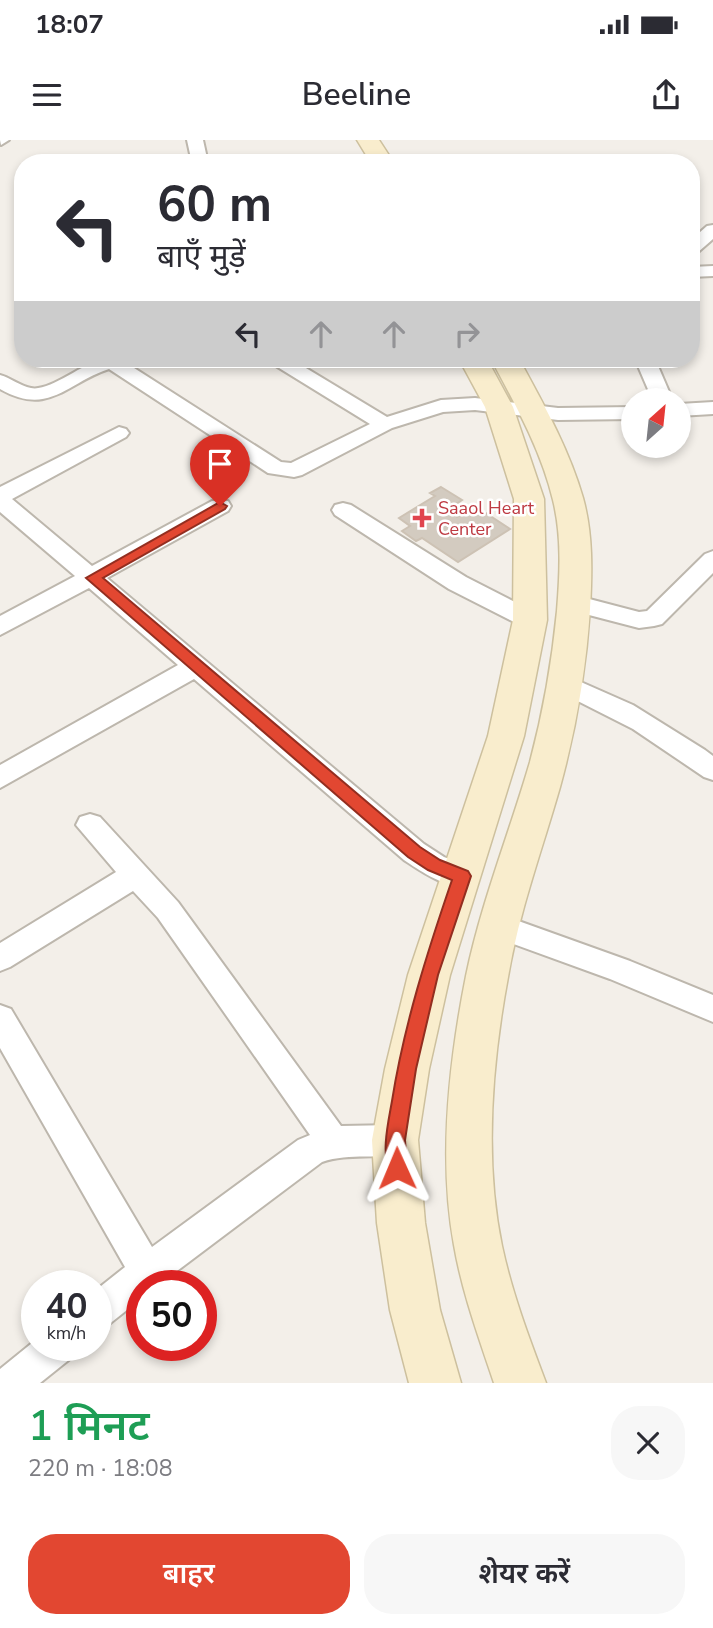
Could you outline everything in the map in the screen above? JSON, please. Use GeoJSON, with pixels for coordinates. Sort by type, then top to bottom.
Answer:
{"type":"FeatureCollection","features":[{"type":"Feature","properties":{"kind":"main road"},"geometry":{"type":"LineString","coordinates":[[481,368],[516,410],[560,471],[575,539],[574,603],[565,684],[548,763],[499,926],[487,976],[477,1053],[471,1177],[477,1244],[502,1332],[520,1383]]}},
{"type":"Feature","properties":{"kind":"main road"},"geometry":{"type":"LineString","coordinates":[[435,1383],[415,1310],[401,1223],[396,1140],[407,1069],[429,975],[506,736],[530,620],[529,499],[507,368]]}},
{"type":"Feature","properties":{"kind":"street"},"geometry":{"type":"LineString","coordinates":[[0,381],[20,393],[37,396],[95,368]]}},
{"type":"Feature","properties":{"kind":"street"},"geometry":{"type":"LineString","coordinates":[[137,368],[276,468],[285,471],[294,470],[386,424],[441,406],[456,404],[581,415],[621,413]]}},
{"type":"Feature","properties":{"kind":"street"},"geometry":{"type":"LineString","coordinates":[[293,368],[386,424]]}},
{"type":"Feature","properties":{"kind":"street"},"geometry":{"type":"LineString","coordinates":[[299,372],[306,368]]}},
{"type":"Feature","properties":{"kind":"street"},"geometry":{"type":"LineString","coordinates":[[649,368],[657,388]]}},
{"type":"Feature","properties":{"kind":"street"},"geometry":{"type":"LineString","coordinates":[[691,409],[713,408]]}},
{"type":"Feature","properties":{"kind":"street"},"geometry":{"type":"LineString","coordinates":[[119,433],[0,498],[414,852],[434,865],[462,876]]}},
{"type":"Feature","properties":{"kind":"street"},"geometry":{"type":"LineString","coordinates":[[0,627],[220,506]]}},
{"type":"Feature","properties":{"kind":"street"},"geometry":{"type":"LineString","coordinates":[[344,510],[440,574],[530,620]]}},
{"type":"Feature","properties":{"kind":"street"},"geometry":{"type":"LineString","coordinates":[[574,603],[639,620],[654,618],[713,559]]}},
{"type":"Feature","properties":{"kind":"street"},"geometry":{"type":"LineString","coordinates":[[0,778],[197,666]]}},
{"type":"Feature","properties":{"kind":"street"},"geometry":{"type":"LineString","coordinates":[[565,684],[631,713],[670,737],[713,770]]}},
{"type":"Feature","properties":{"kind":"street"},"geometry":{"type":"LineString","coordinates":[[90,825],[168,910],[333,1141]]}},
{"type":"Feature","properties":{"kind":"street"},"geometry":{"type":"LineString","coordinates":[[0,958],[137,874]]}},
{"type":"Feature","properties":{"kind":"street"},"geometry":{"type":"LineString","coordinates":[[499,926],[620,970],[713,1009]]}},
{"type":"Feature","properties":{"kind":"street"},"geometry":{"type":"LineString","coordinates":[[0,1019],[146,1270]]}},
{"type":"Feature","properties":{"kind":"street"},"geometry":{"type":"LineString","coordinates":[[150,1270],[310,1151],[333,1141],[355,1138],[396,1140]]}},
{"type":"Feature","properties":{"kind":"street"},"geometry":{"type":"LineString","coordinates":[[112,1300],[126,1289]]}},
{"type":"Feature","properties":{"kind":"street"},"geometry":{"type":"LineString","coordinates":[[11,1383],[38,1361]]}},
{"type":"Feature","properties":{"kind":"building"},"geometry":{"type":"Polygon","coordinates":[[[441,487],[462,500],[447,510],[457,517],[475,506],[510,529],[458,562],[422,538],[416,541],[402,531],[410,526],[399,518],[435,496],[430,493],[441,487]]]}},
{"type":"Feature","properties":{"kind":"place","name":"Saaol Heart Center"},"geometry":{"type":"Point","coordinates":[422,518]}},
{"type":"Feature","properties":{"kind":"route"},"geometry":{"type":"LineString","coordinates":[[220,506],[93,578],[414,852],[447,872],[462,876],[429,975],[407,1069],[396,1140],[397,1168]]}}]}
